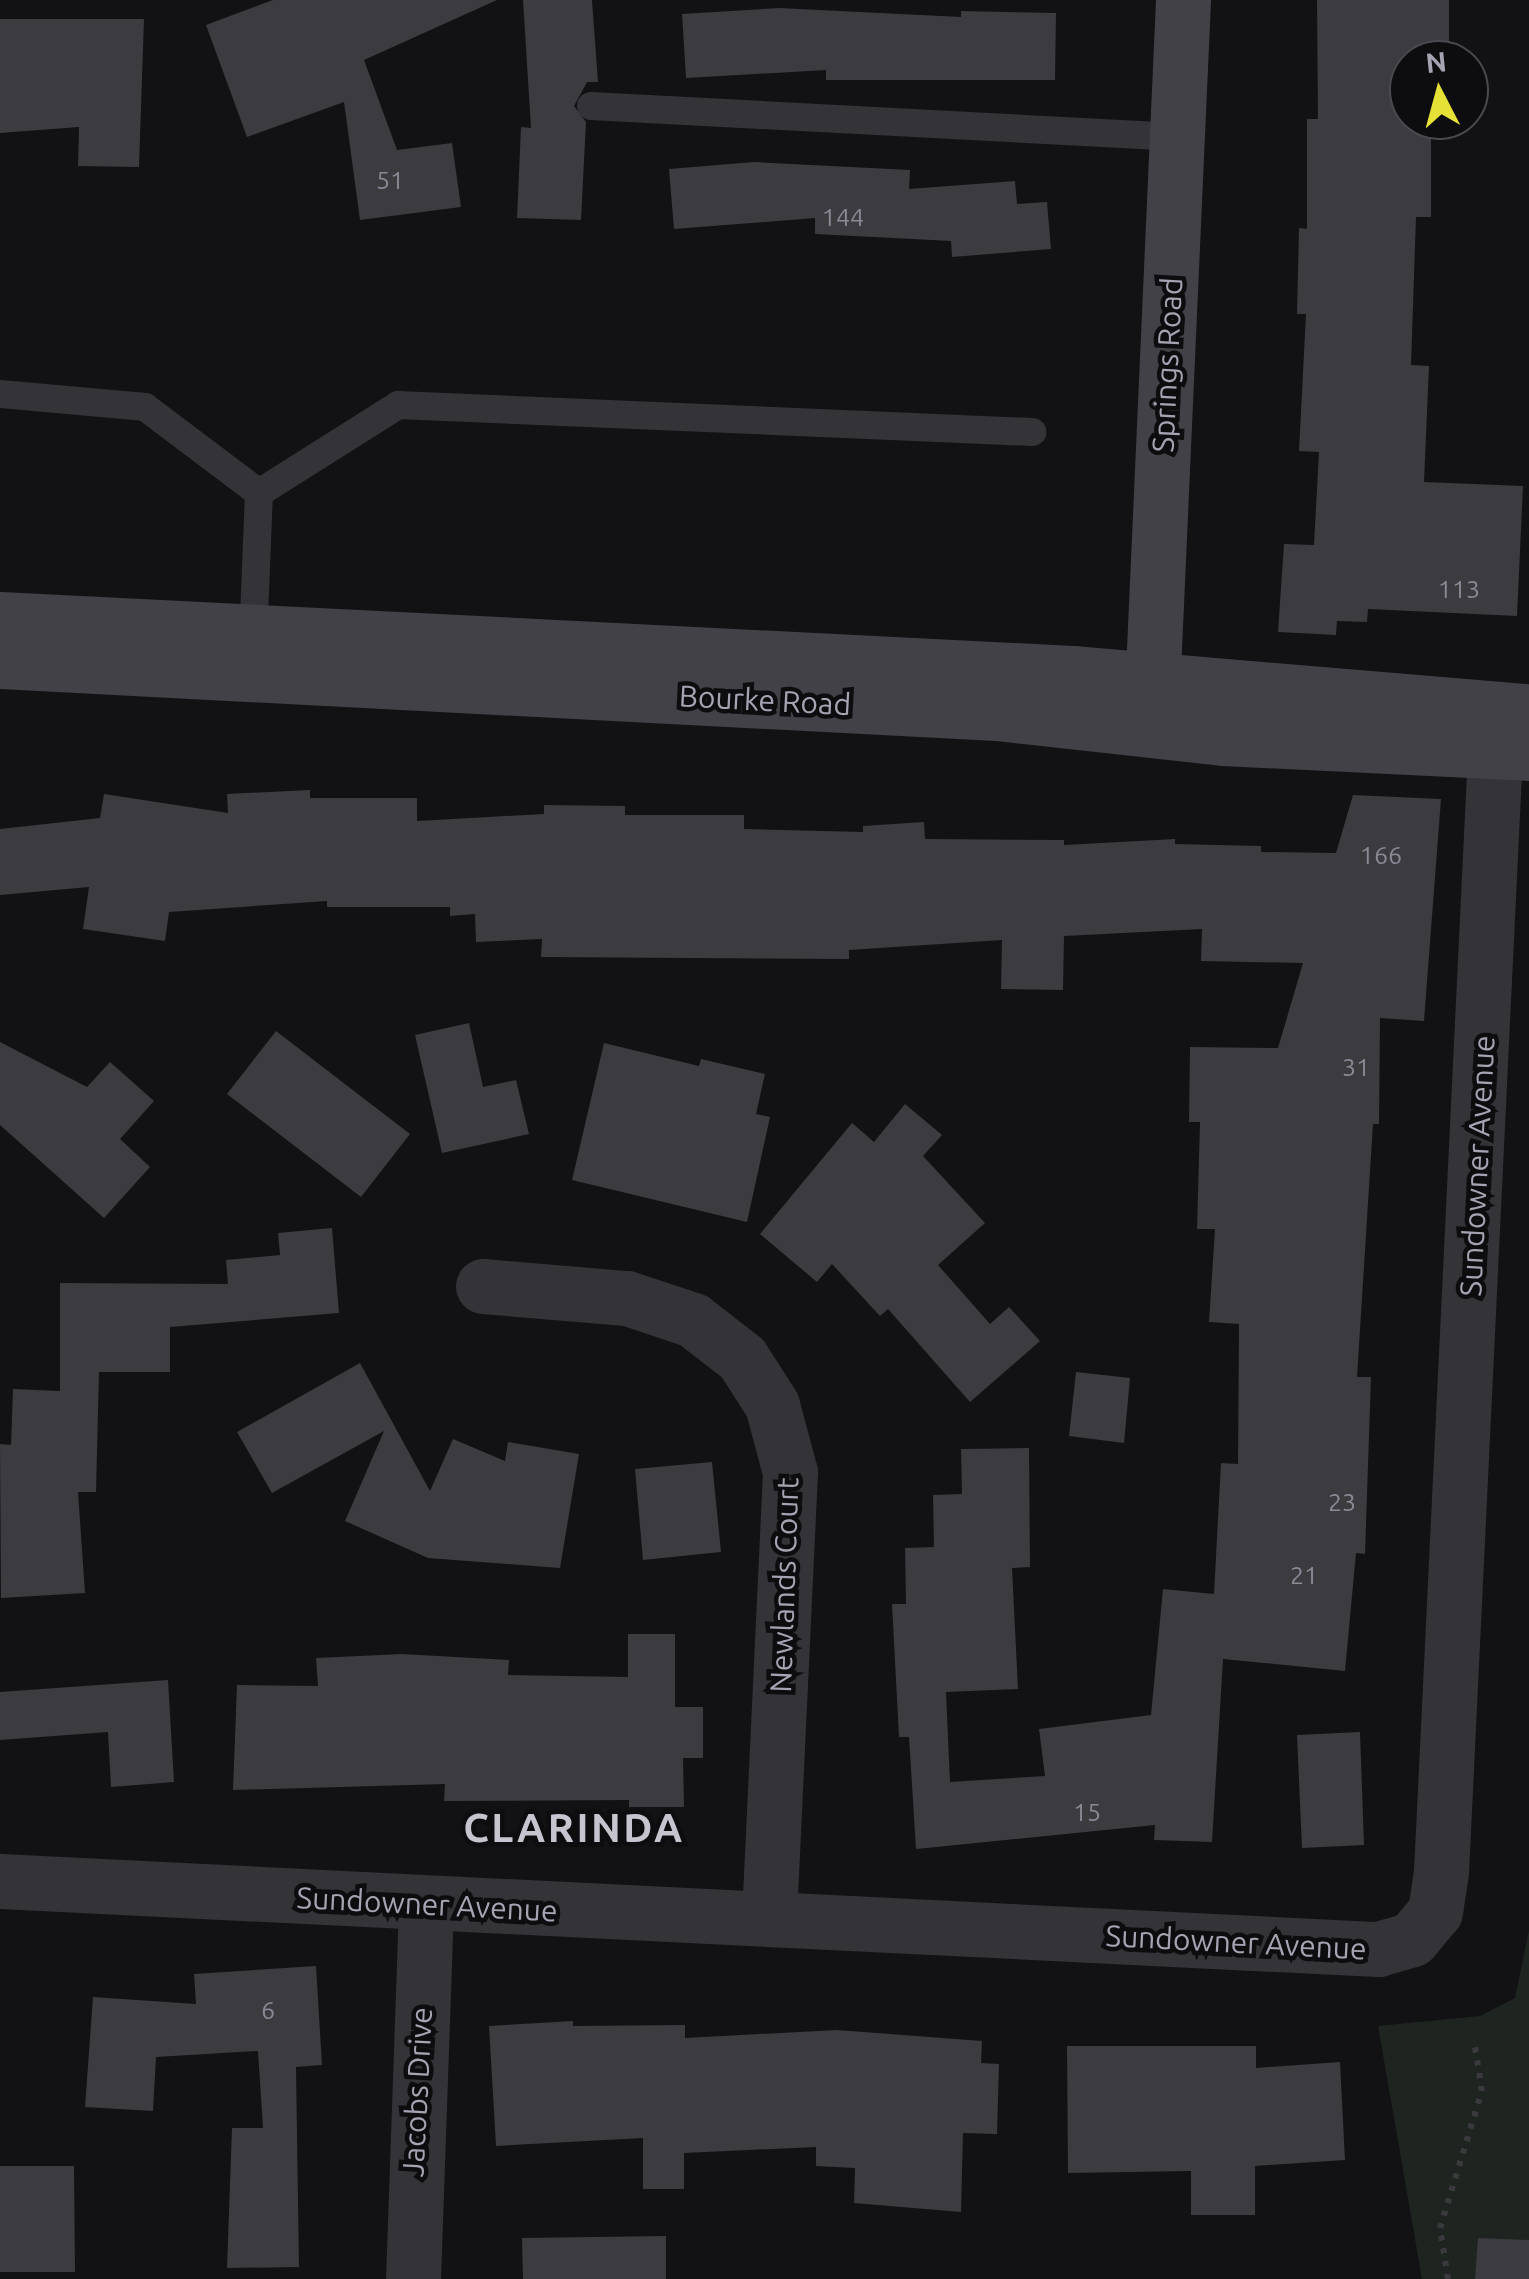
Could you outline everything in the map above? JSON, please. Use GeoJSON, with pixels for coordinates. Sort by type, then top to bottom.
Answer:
{"type":"FeatureCollection","features":[{"type":"Feature","properties":{"kind":"main road","name":"Springs Road"},"geometry":{"type":"LineString","coordinates":[[1152,706],[1183,0]]}},
{"type":"Feature","properties":{"kind":"main road","name":"Bourke Road"},"geometry":{"type":"LineString","coordinates":[[0,619],[252,653],[1513,731]]}},
{"type":"Feature","properties":{"kind":"main road","name":"Bourke Road"},"geometry":{"type":"LineString","coordinates":[[0,660],[252,653]]}},
{"type":"Feature","properties":{"kind":"street","name":"Sundowner Avenue"},"geometry":{"type":"LineString","coordinates":[[0,1881],[1378,1949],[1412,1938],[1435,1912],[1513,731]]}},
{"type":"Feature","properties":{"kind":"street","name":"Newlands Court"},"geometry":{"type":"LineString","coordinates":[[483,1286],[627,1298],[692,1320],[742,1358],[772,1405],[790,1472],[770,1919]]}},
{"type":"Feature","properties":{"kind":"street","name":"Jacobs Drive"},"geometry":{"type":"LineString","coordinates":[[413,2279],[426,1905]]}},
{"type":"Feature","properties":{"kind":"lane"},"geometry":{"type":"LineString","coordinates":[[591,106],[1178,137]]}},
{"type":"Feature","properties":{"kind":"lane"},"geometry":{"type":"LineString","coordinates":[[0,394],[145,407],[260,493]]}},
{"type":"Feature","properties":{"kind":"lane"},"geometry":{"type":"LineString","coordinates":[[260,493],[398,405],[1032,432]]}},
{"type":"Feature","properties":{"kind":"lane"},"geometry":{"type":"LineString","coordinates":[[252,653],[260,493]]}},
{"type":"Feature","properties":{"kind":"path"},"geometry":{"type":"LineString","coordinates":[[1448,2279],[1440,2228],[1482,2091],[1474,2041]]}},
{"type":"Feature","properties":{"kind":"shaded area"},"geometry":{"type":"Polygon","coordinates":[[[1529,1930],[1529,2279],[1422,2279],[1378,2026],[1480,2016],[1515,1998],[1529,1930]]]}},
{"type":"Feature","properties":{"kind":"building"},"geometry":{"type":"Polygon","coordinates":[[[273,0],[497,0],[364,60],[397,150],[452,143],[461,207],[360,220],[344,102],[247,137],[206,25],[273,0]]]}},
{"type":"Feature","properties":{"kind":"building"},"geometry":{"type":"Polygon","coordinates":[[[523,0],[592,0],[598,82],[587,82],[574,106],[586,122],[581,220],[517,218],[521,127],[531,128],[523,0]]]}},
{"type":"Feature","properties":{"kind":"building"},"geometry":{"type":"Polygon","coordinates":[[[1317,0],[1449,0],[1449,40],[1389,40],[1389,140],[1431,140],[1431,217],[1416,217],[1411,365],[1429,366],[1424,482],[1523,486],[1517,616],[1368,609],[1367,622],[1337,621],[1336,635],[1278,632],[1284,544],[1314,545],[1319,452],[1299,451],[1306,314],[1297,314],[1299,228],[1307,229],[1307,119],[1318,119],[1317,0]]]}},
{"type":"Feature","properties":{"kind":"building"},"geometry":{"type":"Polygon","coordinates":[[[779,8],[961,17],[961,11],[1056,13],[1055,80],[826,80],[826,70],[686,78],[682,14],[779,8]]]}},
{"type":"Feature","properties":{"kind":"building"},"geometry":{"type":"Polygon","coordinates":[[[0,19],[144,19],[139,167],[78,166],[79,127],[0,133],[0,19]]]}},
{"type":"Feature","properties":{"kind":"building"},"geometry":{"type":"Polygon","coordinates":[[[754,162],[910,170],[909,189],[1015,181],[1017,204],[1047,202],[1051,249],[952,257],[951,241],[815,234],[815,218],[674,229],[669,169],[754,162]]]}},
{"type":"Feature","properties":{"kind":"building"},"geometry":{"type":"Polygon","coordinates":[[[310,790],[310,798],[417,798],[417,821],[544,814],[544,805],[625,806],[625,815],[744,815],[744,829],[863,832],[863,826],[924,822],[925,839],[1064,840],[1064,845],[1175,839],[1175,844],[1261,846],[1261,852],[1336,853],[1353,795],[1441,799],[1424,1021],[1380,1018],[1379,1124],[1373,1124],[1357,1377],[1371,1377],[1365,1554],[1356,1553],[1345,1671],[1223,1659],[1212,1842],[1154,1840],[1155,1825],[916,1849],[909,1737],[899,1737],[892,1604],[906,1604],[905,1548],[934,1547],[933,1495],[962,1494],[961,1449],[1029,1448],[1030,1567],[1012,1568],[1018,1689],[946,1692],[950,1782],[1045,1776],[1039,1729],[1151,1715],[1163,1589],[1214,1594],[1221,1463],[1238,1464],[1239,1324],[1209,1322],[1215,1229],[1197,1229],[1200,1122],[1189,1122],[1190,1047],[1278,1048],[1303,963],[1201,961],[1202,929],[1064,936],[1063,990],[1001,989],[1002,940],[849,950],[849,959],[541,957],[542,939],[476,942],[475,914],[450,916],[450,907],[327,907],[327,901],[169,912],[165,941],[83,929],[89,887],[0,895],[0,829],[100,818],[104,794],[228,813],[227,794],[310,790]]]}},
{"type":"Feature","properties":{"kind":"building"},"geometry":{"type":"Polygon","coordinates":[[[469,1023],[483,1087],[516,1080],[529,1134],[442,1153],[415,1035],[469,1023]]]}},
{"type":"Feature","properties":{"kind":"building"},"geometry":{"type":"Polygon","coordinates":[[[276,1031],[410,1134],[361,1197],[227,1094],[276,1031]]]}},
{"type":"Feature","properties":{"kind":"building"},"geometry":{"type":"Polygon","coordinates":[[[0,1042],[87,1087],[110,1062],[154,1101],[120,1139],[150,1167],[104,1218],[0,1125],[0,1042]]]}},
{"type":"Feature","properties":{"kind":"building"},"geometry":{"type":"Polygon","coordinates":[[[604,1043],[699,1066],[701,1059],[765,1074],[756,1114],[770,1117],[747,1222],[572,1180],[604,1043]]]}},
{"type":"Feature","properties":{"kind":"building"},"geometry":{"type":"Polygon","coordinates":[[[905,1104],[942,1135],[923,1156],[985,1223],[938,1265],[990,1324],[1009,1307],[1040,1341],[970,1402],[888,1309],[880,1316],[832,1264],[817,1282],[760,1234],[852,1123],[874,1142],[905,1104]]]}},
{"type":"Feature","properties":{"kind":"building"},"geometry":{"type":"Polygon","coordinates":[[[332,1228],[339,1313],[170,1327],[170,1372],[99,1372],[96,1492],[78,1492],[85,1593],[1,1598],[0,1444],[11,1445],[13,1389],[60,1391],[60,1283],[228,1284],[226,1260],[280,1255],[278,1233],[332,1228]]]}},
{"type":"Feature","properties":{"kind":"building"},"geometry":{"type":"Polygon","coordinates":[[[360,1363],[430,1491],[453,1439],[505,1461],[508,1442],[579,1454],[560,1568],[428,1558],[345,1521],[384,1431],[272,1493],[237,1432],[360,1363]]]}},
{"type":"Feature","properties":{"kind":"building"},"geometry":{"type":"Polygon","coordinates":[[[1076,1372],[1130,1378],[1124,1443],[1069,1436],[1076,1372]]]}},
{"type":"Feature","properties":{"kind":"building"},"geometry":{"type":"Polygon","coordinates":[[[712,1462],[721,1552],[643,1560],[635,1469],[712,1462]]]}},
{"type":"Feature","properties":{"kind":"building"},"geometry":{"type":"Polygon","coordinates":[[[628,1634],[675,1634],[675,1707],[703,1707],[703,1758],[683,1758],[684,1807],[629,1807],[629,1800],[444,1801],[445,1784],[233,1790],[237,1685],[318,1686],[316,1658],[402,1654],[509,1660],[508,1675],[628,1677],[628,1634]]]}},
{"type":"Feature","properties":{"kind":"building"},"geometry":{"type":"Polygon","coordinates":[[[168,1680],[174,1782],[111,1787],[108,1732],[0,1740],[0,1692],[168,1680]]]}},
{"type":"Feature","properties":{"kind":"building"},"geometry":{"type":"Polygon","coordinates":[[[1360,1732],[1364,1845],[1302,1848],[1297,1735],[1360,1732]]]}},
{"type":"Feature","properties":{"kind":"building"},"geometry":{"type":"Polygon","coordinates":[[[316,1966],[322,2065],[296,2067],[299,2267],[227,2268],[232,2128],[263,2128],[258,2051],[156,2057],[153,2111],[85,2107],[93,1997],[196,2004],[194,1974],[316,1966]]]}},
{"type":"Feature","properties":{"kind":"building"},"geometry":{"type":"Polygon","coordinates":[[[573,2021],[573,2026],[685,2025],[685,2038],[837,2030],[982,2041],[981,2063],[999,2064],[997,2134],[963,2133],[961,2212],[854,2203],[855,2168],[816,2166],[816,2147],[684,2153],[684,2189],[643,2189],[643,2138],[496,2146],[489,2026],[573,2021]]]}},
{"type":"Feature","properties":{"kind":"building"},"geometry":{"type":"Polygon","coordinates":[[[1067,2046],[1256,2046],[1256,2068],[1340,2062],[1345,2160],[1255,2166],[1255,2215],[1191,2215],[1191,2171],[1068,2173],[1067,2046]]]}},
{"type":"Feature","properties":{"kind":"building"},"geometry":{"type":"Polygon","coordinates":[[[0,2166],[74,2166],[75,2272],[0,2272],[0,2166]]]}},
{"type":"Feature","properties":{"kind":"building"},"geometry":{"type":"Polygon","coordinates":[[[666,2236],[666,2279],[523,2279],[522,2238],[666,2236]]]}},
{"type":"Feature","properties":{"kind":"building"},"geometry":{"type":"Polygon","coordinates":[[[1478,2238],[1529,2240],[1529,2279],[1475,2279],[1478,2238]]]}},
{"type":"Feature","properties":{"kind":"district","name":"CLARINDA"},"geometry":{"type":"Point","coordinates":[574,1828]}}]}
